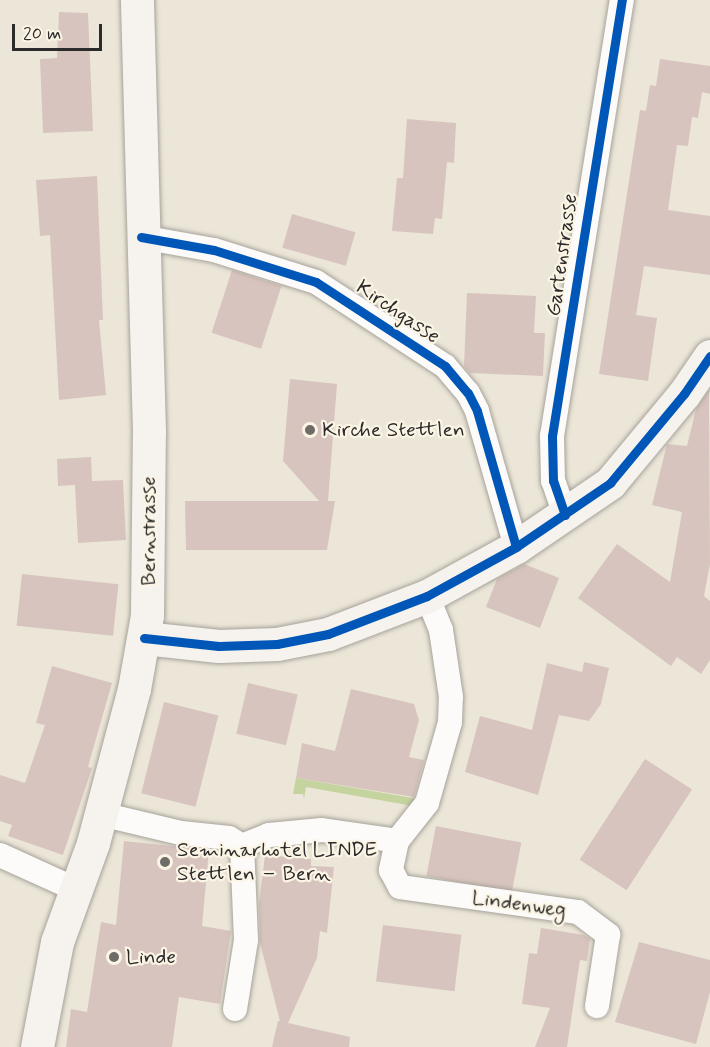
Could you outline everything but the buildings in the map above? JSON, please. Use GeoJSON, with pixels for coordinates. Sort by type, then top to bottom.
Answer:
{"type":"FeatureCollection","features":[{"type":"Feature","properties":{"kind":"main road","name":"Bernstrasse"},"geometry":{"type":"LineString","coordinates":[[37,1047],[57,942],[77,890],[101,813],[144,638],[150,537],[137,0]]}},
{"type":"Feature","properties":{"kind":"main road"},"geometry":{"type":"LineString","coordinates":[[144,638],[219,646],[277,644],[337,631],[427,596],[516,547],[610,483],[628,464],[710,356]]}},
{"type":"Feature","properties":{"kind":"street","name":"Gartenstrasse"},"geometry":{"type":"LineString","coordinates":[[565,515],[553,481],[552,436],[622,0]]}},
{"type":"Feature","properties":{"kind":"street","name":"Kirchgasse"},"geometry":{"type":"LineString","coordinates":[[141,237],[214,250],[316,282],[446,366],[468,393],[477,411],[516,547]]}},
{"type":"Feature","properties":{"kind":"street","name":"Lindenweg"},"geometry":{"type":"LineString","coordinates":[[427,596],[441,630],[451,697],[450,722],[427,803],[397,841],[391,870],[400,886],[578,912],[608,935],[597,1006]]}},
{"type":"Feature","properties":{"kind":"street"},"geometry":{"type":"LineString","coordinates":[[101,813],[181,833],[229,838],[242,846]]}},
{"type":"Feature","properties":{"kind":"street"},"geometry":{"type":"LineString","coordinates":[[242,846],[269,835],[322,830],[397,841]]}},
{"type":"Feature","properties":{"kind":"street"},"geometry":{"type":"LineString","coordinates":[[235,1009],[246,940],[242,846]]}},
{"type":"Feature","properties":{"kind":"street"},"geometry":{"type":"LineString","coordinates":[[0,855],[77,890]]}},
{"type":"Feature","properties":{"kind":"green space"},"geometry":{"type":"Polygon","coordinates":[[[296,778],[419,799],[413,806],[306,787],[304,799],[303,794],[293,794],[296,778]]]}},
{"type":"Feature","properties":{"kind":"cycle path"},"geometry":{"type":"LineString","coordinates":[[565,515],[553,481],[552,436],[622,0]]}},
{"type":"Feature","properties":{"kind":"cycle path"},"geometry":{"type":"LineString","coordinates":[[141,237],[214,250],[316,282],[445,366],[468,393],[477,411],[516,547]]}},
{"type":"Feature","properties":{"kind":"cycle path"},"geometry":{"type":"LineString","coordinates":[[144,638],[219,646],[277,644],[328,634],[427,596],[516,547],[610,483],[684,394],[710,356]]}},
{"type":"Feature","properties":{"kind":"place","name":"Kirche Stettlen"},"geometry":{"type":"Point","coordinates":[310,430]}},
{"type":"Feature","properties":{"kind":"place","name":"Seminarhotel LINDE Stettlen – Bern"},"geometry":{"type":"Point","coordinates":[165,862]}},
{"type":"Feature","properties":{"kind":"place","name":"Linde"},"geometry":{"type":"Point","coordinates":[114,957]}}]}
